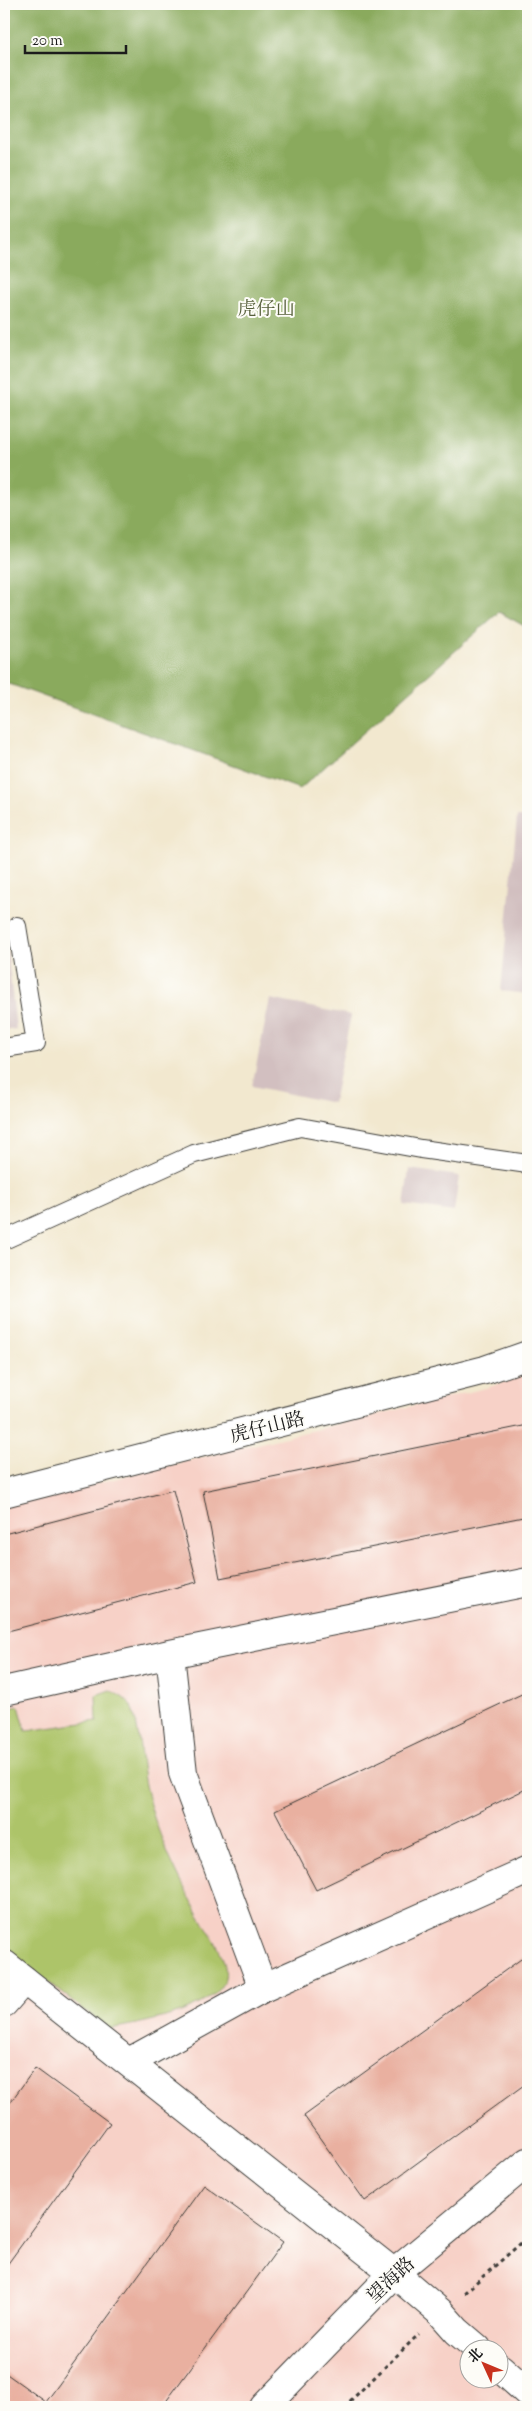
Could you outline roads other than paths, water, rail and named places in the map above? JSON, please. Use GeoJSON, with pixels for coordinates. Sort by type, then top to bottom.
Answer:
{"type":"FeatureCollection","features":[{"type":"Feature","properties":{"kind":"street","name":"虎仔山路"},"geometry":{"type":"LineString","coordinates":[[4,1493],[485,1370],[528,1355]]}},
{"type":"Feature","properties":{"kind":"street"},"geometry":{"type":"LineString","coordinates":[[4,1691],[170,1654],[528,1582]]}},
{"type":"Feature","properties":{"kind":"street"},"geometry":{"type":"LineString","coordinates":[[170,1654],[183,1774],[264,1988]]}},
{"type":"Feature","properties":{"kind":"street"},"geometry":{"type":"LineString","coordinates":[[129,2062],[264,1988],[528,1870]]}},
{"type":"Feature","properties":{"kind":"street"},"geometry":{"type":"LineString","coordinates":[[4,2003],[14,1972],[394,2273],[441,2313],[467,2338]]}},
{"type":"Feature","properties":{"kind":"street","name":"望海路"},"geometry":{"type":"LineString","coordinates":[[264,2407],[394,2273],[528,2162]]}},
{"type":"Feature","properties":{"kind":"street"},"geometry":{"type":"LineString","coordinates":[[510,2377],[528,2393]]}},
{"type":"Feature","properties":{"kind":"lane"},"geometry":{"type":"LineString","coordinates":[[4,1048],[36,1043],[17,926]]}},
{"type":"Feature","properties":{"kind":"lane"},"geometry":{"type":"LineString","coordinates":[[4,1240],[194,1154],[300,1127],[422,1149],[528,1164]]}},
{"type":"Feature","properties":{"kind":"park label","name":"虎仔山"},"geometry":{"type":"Point","coordinates":[266,308]}}]}
